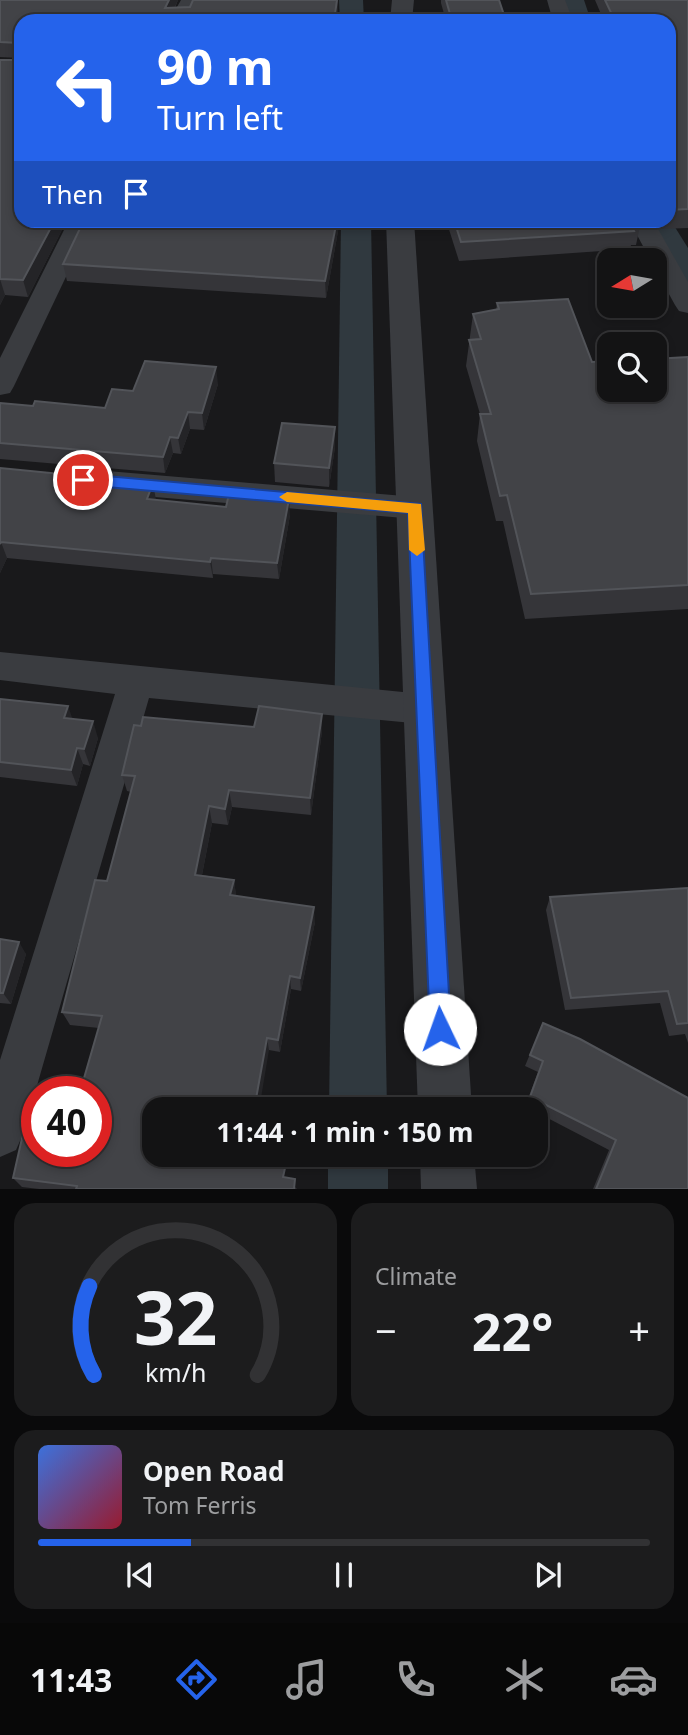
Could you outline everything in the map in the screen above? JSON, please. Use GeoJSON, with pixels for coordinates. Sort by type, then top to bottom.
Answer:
{"type":"FeatureCollection","features":[{"type":"Feature","properties":{"kind":"street"},"geometry":{"type":"LineString","coordinates":[[0,386],[76,228]]}},
{"type":"Feature","properties":{"kind":"street"},"geometry":{"type":"LineString","coordinates":[[400,228],[444,1097]]}},
{"type":"Feature","properties":{"kind":"street"},"geometry":{"type":"LineString","coordinates":[[645,228],[688,305]]}},
{"type":"Feature","properties":{"kind":"street"},"geometry":{"type":"LineString","coordinates":[[83,480],[416,508]]}},
{"type":"Feature","properties":{"kind":"street"},"geometry":{"type":"LineString","coordinates":[[0,666],[136,682],[423,709]]}},
{"type":"Feature","properties":{"kind":"street"},"geometry":{"type":"LineString","coordinates":[[0,1134],[136,682]]}},
{"type":"Feature","properties":{"kind":"street"},"geometry":{"type":"LineString","coordinates":[[448,1167],[449,1189]]}},
{"type":"Feature","properties":{"kind":"building"},"geometry":{"type":"Polygon","coordinates":[[[0,0],[169,0],[165,8],[190,7],[193,0],[337,0],[335,14],[14,14],[14,43],[0,42],[0,0]]]}},
{"type":"Feature","properties":{"kind":"building"},"geometry":{"type":"Polygon","coordinates":[[[446,0],[499,0],[504,14],[450,14],[446,0]]]}},
{"type":"Feature","properties":{"kind":"building"},"geometry":{"type":"Polygon","coordinates":[[[605,0],[688,0],[688,209],[676,210],[676,14],[612,14],[605,0]]]}},
{"type":"Feature","properties":{"kind":"building"},"geometry":{"type":"Polygon","coordinates":[[[0,60],[14,60],[14,228],[51,228],[23,280],[0,279],[0,60]]]}},
{"type":"Feature","properties":{"kind":"building"},"geometry":{"type":"Polygon","coordinates":[[[80,228],[335,228],[325,281],[63,264],[80,228]]]}},
{"type":"Feature","properties":{"kind":"building"},"geometry":{"type":"Polygon","coordinates":[[[457,228],[632,228],[634,231],[461,242],[457,228]]]}},
{"type":"Feature","properties":{"kind":"building"},"geometry":{"type":"Polygon","coordinates":[[[568,299],[592,362],[597,362],[597,402],[667,402],[667,358],[688,357],[688,585],[531,594],[507,495],[500,496],[480,414],[491,414],[469,340],[481,339],[473,314],[499,309],[497,303],[568,299]]]}},
{"type":"Feature","properties":{"kind":"building"},"geometry":{"type":"Polygon","coordinates":[[[145,361],[216,367],[202,413],[188,412],[178,438],[170,437],[163,457],[0,443],[0,403],[33,406],[35,401],[105,408],[112,389],[133,391],[145,361]]]}},
{"type":"Feature","properties":{"kind":"building"},"geometry":{"type":"Polygon","coordinates":[[[282,423],[335,427],[329,468],[274,463],[282,423]]]}},
{"type":"Feature","properties":{"kind":"building"},"geometry":{"type":"Polygon","coordinates":[[[0,468],[153,483],[147,499],[226,507],[229,494],[289,499],[277,563],[211,558],[210,562],[0,544],[0,468]]]}},
{"type":"Feature","properties":{"kind":"building"},"geometry":{"type":"Polygon","coordinates":[[[0,699],[68,706],[64,718],[93,721],[84,749],[77,748],[71,770],[0,762],[0,699]]]}},
{"type":"Feature","properties":{"kind":"building"},"geometry":{"type":"Polygon","coordinates":[[[259,706],[322,714],[310,798],[229,790],[225,809],[209,806],[195,875],[234,880],[230,895],[314,907],[300,978],[290,976],[278,1040],[267,1038],[256,1097],[142,1097],[142,1167],[285,1168],[283,1177],[295,1179],[294,1189],[76,1189],[77,1186],[13,1178],[21,1143],[21,1167],[112,1167],[112,1076],[85,1076],[102,1016],[62,1012],[95,880],[107,881],[135,776],[122,775],[134,725],[141,726],[143,717],[254,727],[259,706]]]}},
{"type":"Feature","properties":{"kind":"building"},"geometry":{"type":"Polygon","coordinates":[[[688,888],[688,1023],[677,1024],[668,991],[571,998],[550,897],[688,888]]]}},
{"type":"Feature","properties":{"kind":"building"},"geometry":{"type":"Polygon","coordinates":[[[0,939],[19,942],[3,993],[0,993],[0,939]]]}},
{"type":"Feature","properties":{"kind":"building"},"geometry":{"type":"Polygon","coordinates":[[[543,1023],[580,1039],[688,1098],[688,1189],[596,1189],[616,1140],[548,1106],[548,1097],[530,1097],[543,1061],[530,1055],[543,1023]]]}},
{"type":"Feature","properties":{"kind":"waterway"},"geometry":{"type":"LineString","coordinates":[[351,0],[352,14]]}},
{"type":"Feature","properties":{"kind":"waterway"},"geometry":{"type":"LineString","coordinates":[[572,0],[577,14]]}},
{"type":"Feature","properties":{"kind":"waterway"},"geometry":{"type":"LineString","coordinates":[[356,228],[358,1097]]}},
{"type":"Feature","properties":{"kind":"waterway"},"geometry":{"type":"LineString","coordinates":[[661,228],[688,274]]}},
{"type":"Feature","properties":{"kind":"waterway"},"geometry":{"type":"LineString","coordinates":[[358,1167],[358,1189]]}},
{"type":"Feature","properties":{"kind":"slow traffic"},"geometry":{"type":"LineString","coordinates":[[287,497],[416,508],[417,550]]}},
{"type":"Feature","properties":{"kind":"route"},"geometry":{"type":"LineString","coordinates":[[83,480],[416,508],[423,709],[440,1029]]}}]}
